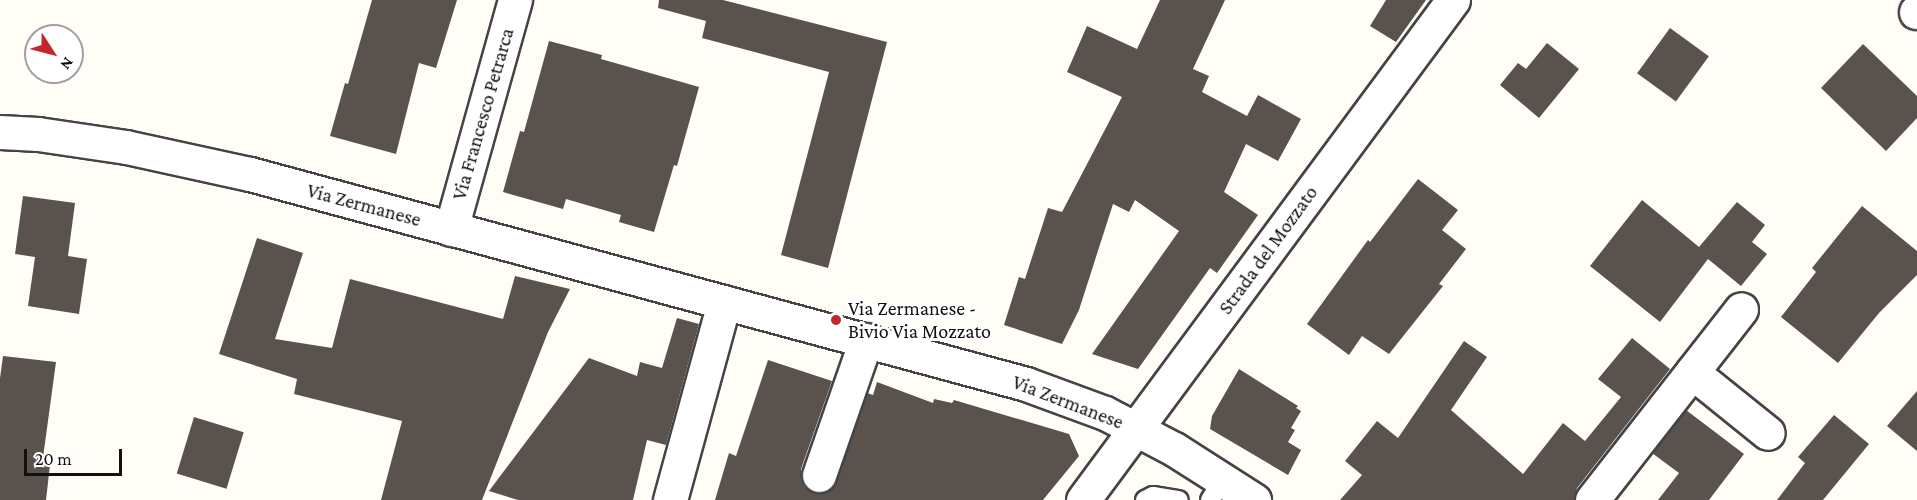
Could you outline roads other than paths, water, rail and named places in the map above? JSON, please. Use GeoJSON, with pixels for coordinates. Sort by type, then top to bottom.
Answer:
{"type":"FeatureCollection","features":[{"type":"Feature","properties":{"kind":"street","name":"Via Francesco Petrarca"},"geometry":{"type":"LineString","coordinates":[[451,229],[515,0]]}},
{"type":"Feature","properties":{"kind":"street","name":"Strada del Mozzato"},"geometry":{"type":"LineString","coordinates":[[1083,500],[1453,0]]}},
{"type":"Feature","properties":{"kind":"street","name":"Via Zermanese"},"geometry":{"type":"LineString","coordinates":[[0,132],[38,134],[126,147],[250,174],[1026,384],[1106,413],[1137,429],[1217,490],[1254,500]]}},
{"type":"Feature","properties":{"kind":"street"},"geometry":{"type":"LineString","coordinates":[[670,500],[724,302]]}},
{"type":"Feature","properties":{"kind":"street"},"geometry":{"type":"LineString","coordinates":[[1592,500],[1741,309]]}},
{"type":"Feature","properties":{"kind":"street"},"geometry":{"type":"LineString","coordinates":[[819,475],[866,340]]}},
{"type":"Feature","properties":{"kind":"street"},"geometry":{"type":"LineString","coordinates":[[1692,372],[1768,433]]}},
{"type":"Feature","properties":{"kind":"lane"},"geometry":{"type":"LineString","coordinates":[[1145,500],[1154,496],[1179,500]]}},
{"type":"Feature","properties":{"kind":"place","name":"Via Zermanese - Bivio Via Mozzato"},"geometry":{"type":"Point","coordinates":[836,320]}}]}
